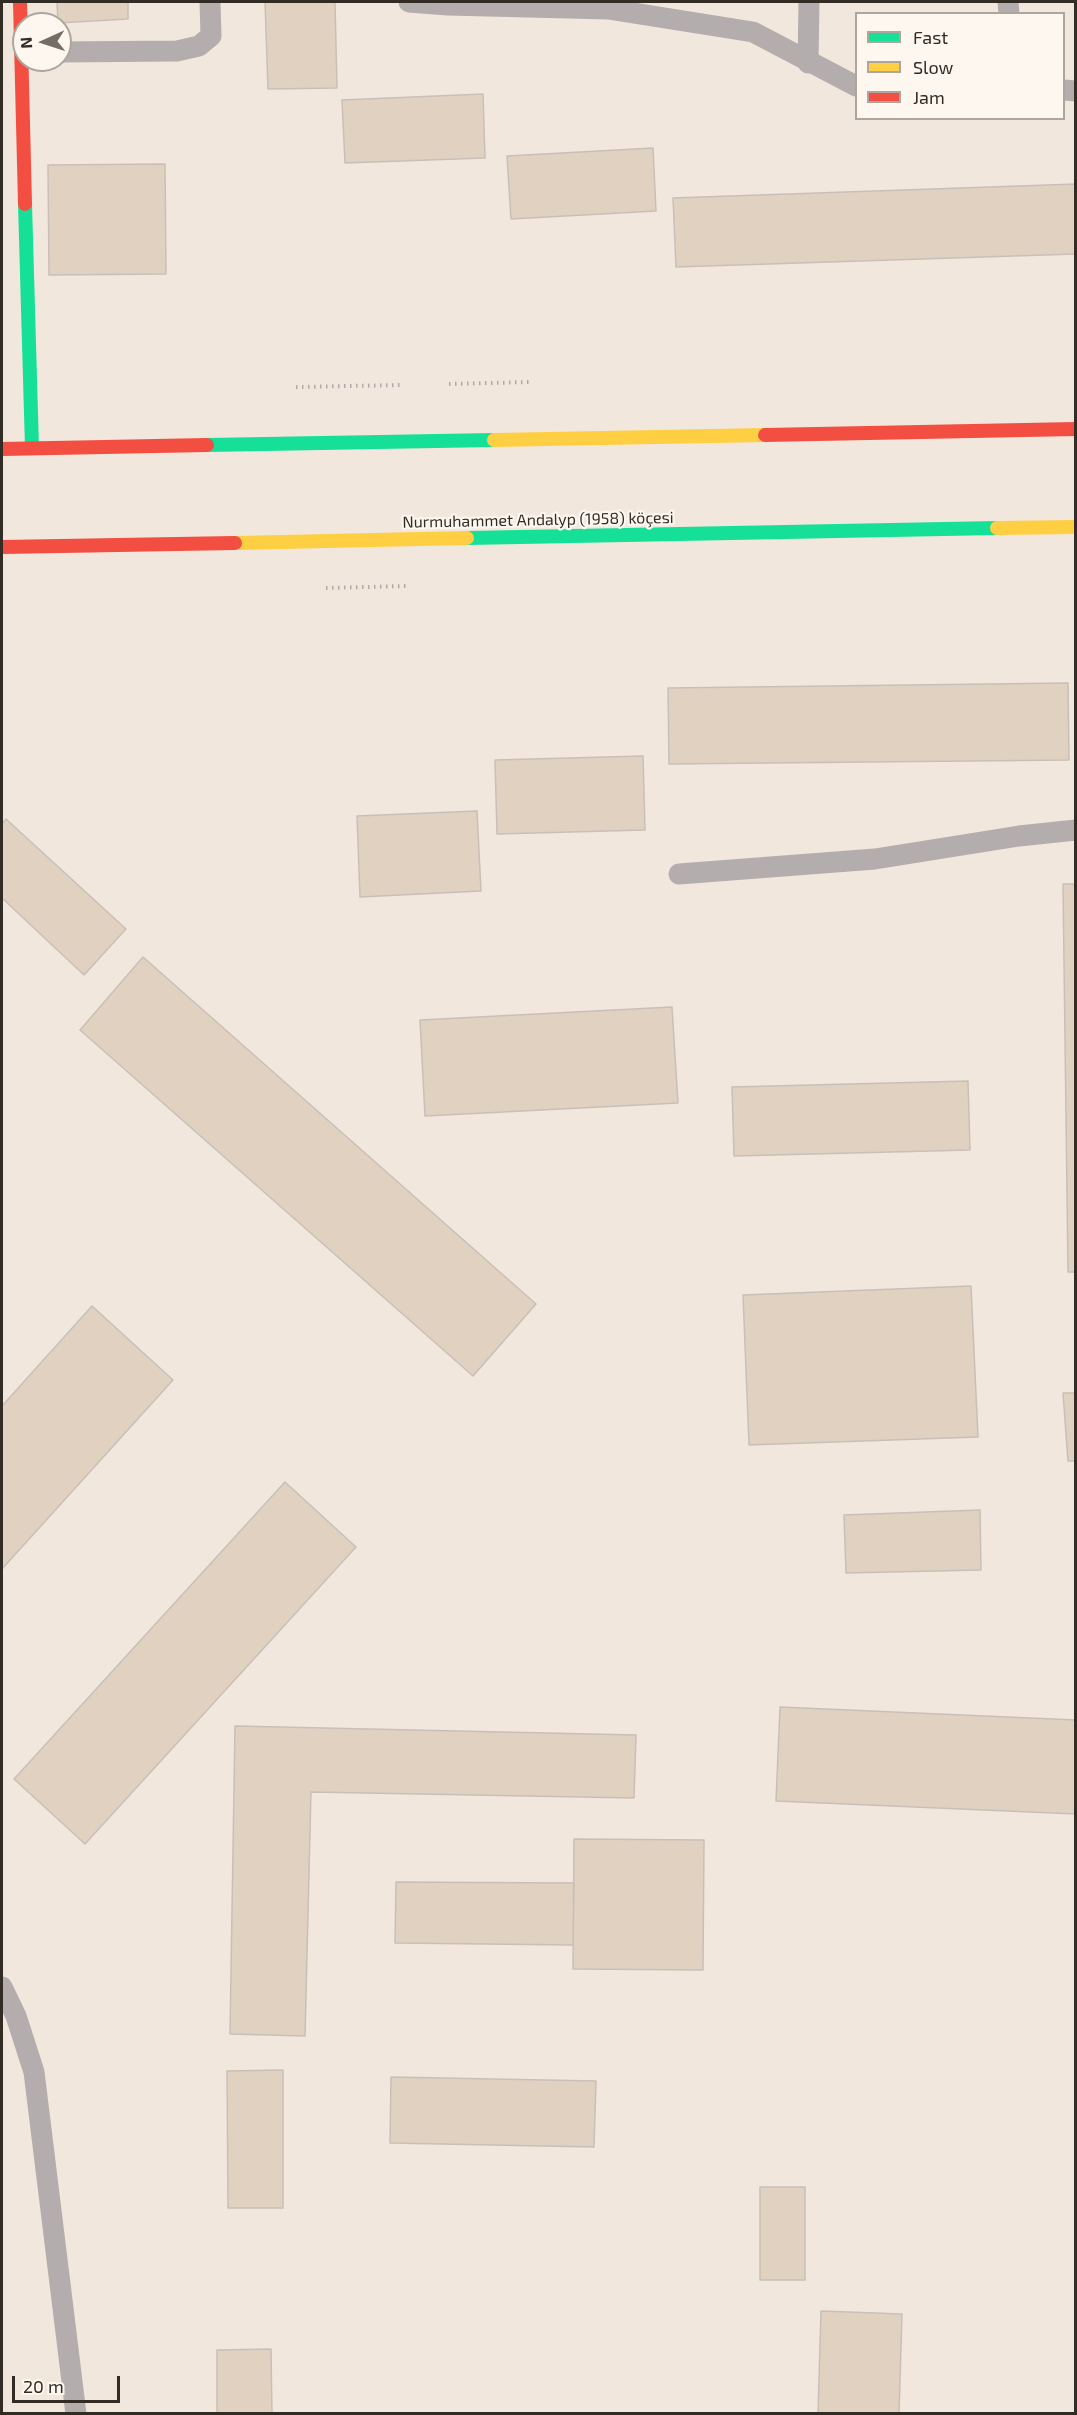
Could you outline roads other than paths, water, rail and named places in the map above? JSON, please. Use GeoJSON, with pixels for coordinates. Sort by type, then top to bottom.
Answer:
{"type":"FeatureCollection","features":[{"type":"Feature","properties":{"kind":"main road"},"geometry":{"type":"LineString","coordinates":[[23,72],[32,448]]}},
{"type":"Feature","properties":{"kind":"main road"},"geometry":{"type":"LineString","coordinates":[[2,449],[1076,429]]}},
{"type":"Feature","properties":{"kind":"main road","name":"Nurmuhammet Andalyp (1958) köçesi"},"geometry":{"type":"LineString","coordinates":[[2,548],[1076,527]]}},
{"type":"Feature","properties":{"kind":"lane"},"geometry":{"type":"LineString","coordinates":[[72,52],[177,51],[199,46],[211,36],[210,2]]}},
{"type":"Feature","properties":{"kind":"lane"},"geometry":{"type":"LineString","coordinates":[[409,2],[608,9],[753,32],[808,63],[855,86]]}},
{"type":"Feature","properties":{"kind":"lane"},"geometry":{"type":"LineString","coordinates":[[808,63],[809,2]]}},
{"type":"Feature","properties":{"kind":"lane"},"geometry":{"type":"LineString","coordinates":[[679,874],[875,859],[1019,836],[1076,830]]}},
{"type":"Feature","properties":{"kind":"lane"},"geometry":{"type":"LineString","coordinates":[[2,1987],[16,2016],[34,2072],[76,2414]]}}]}
